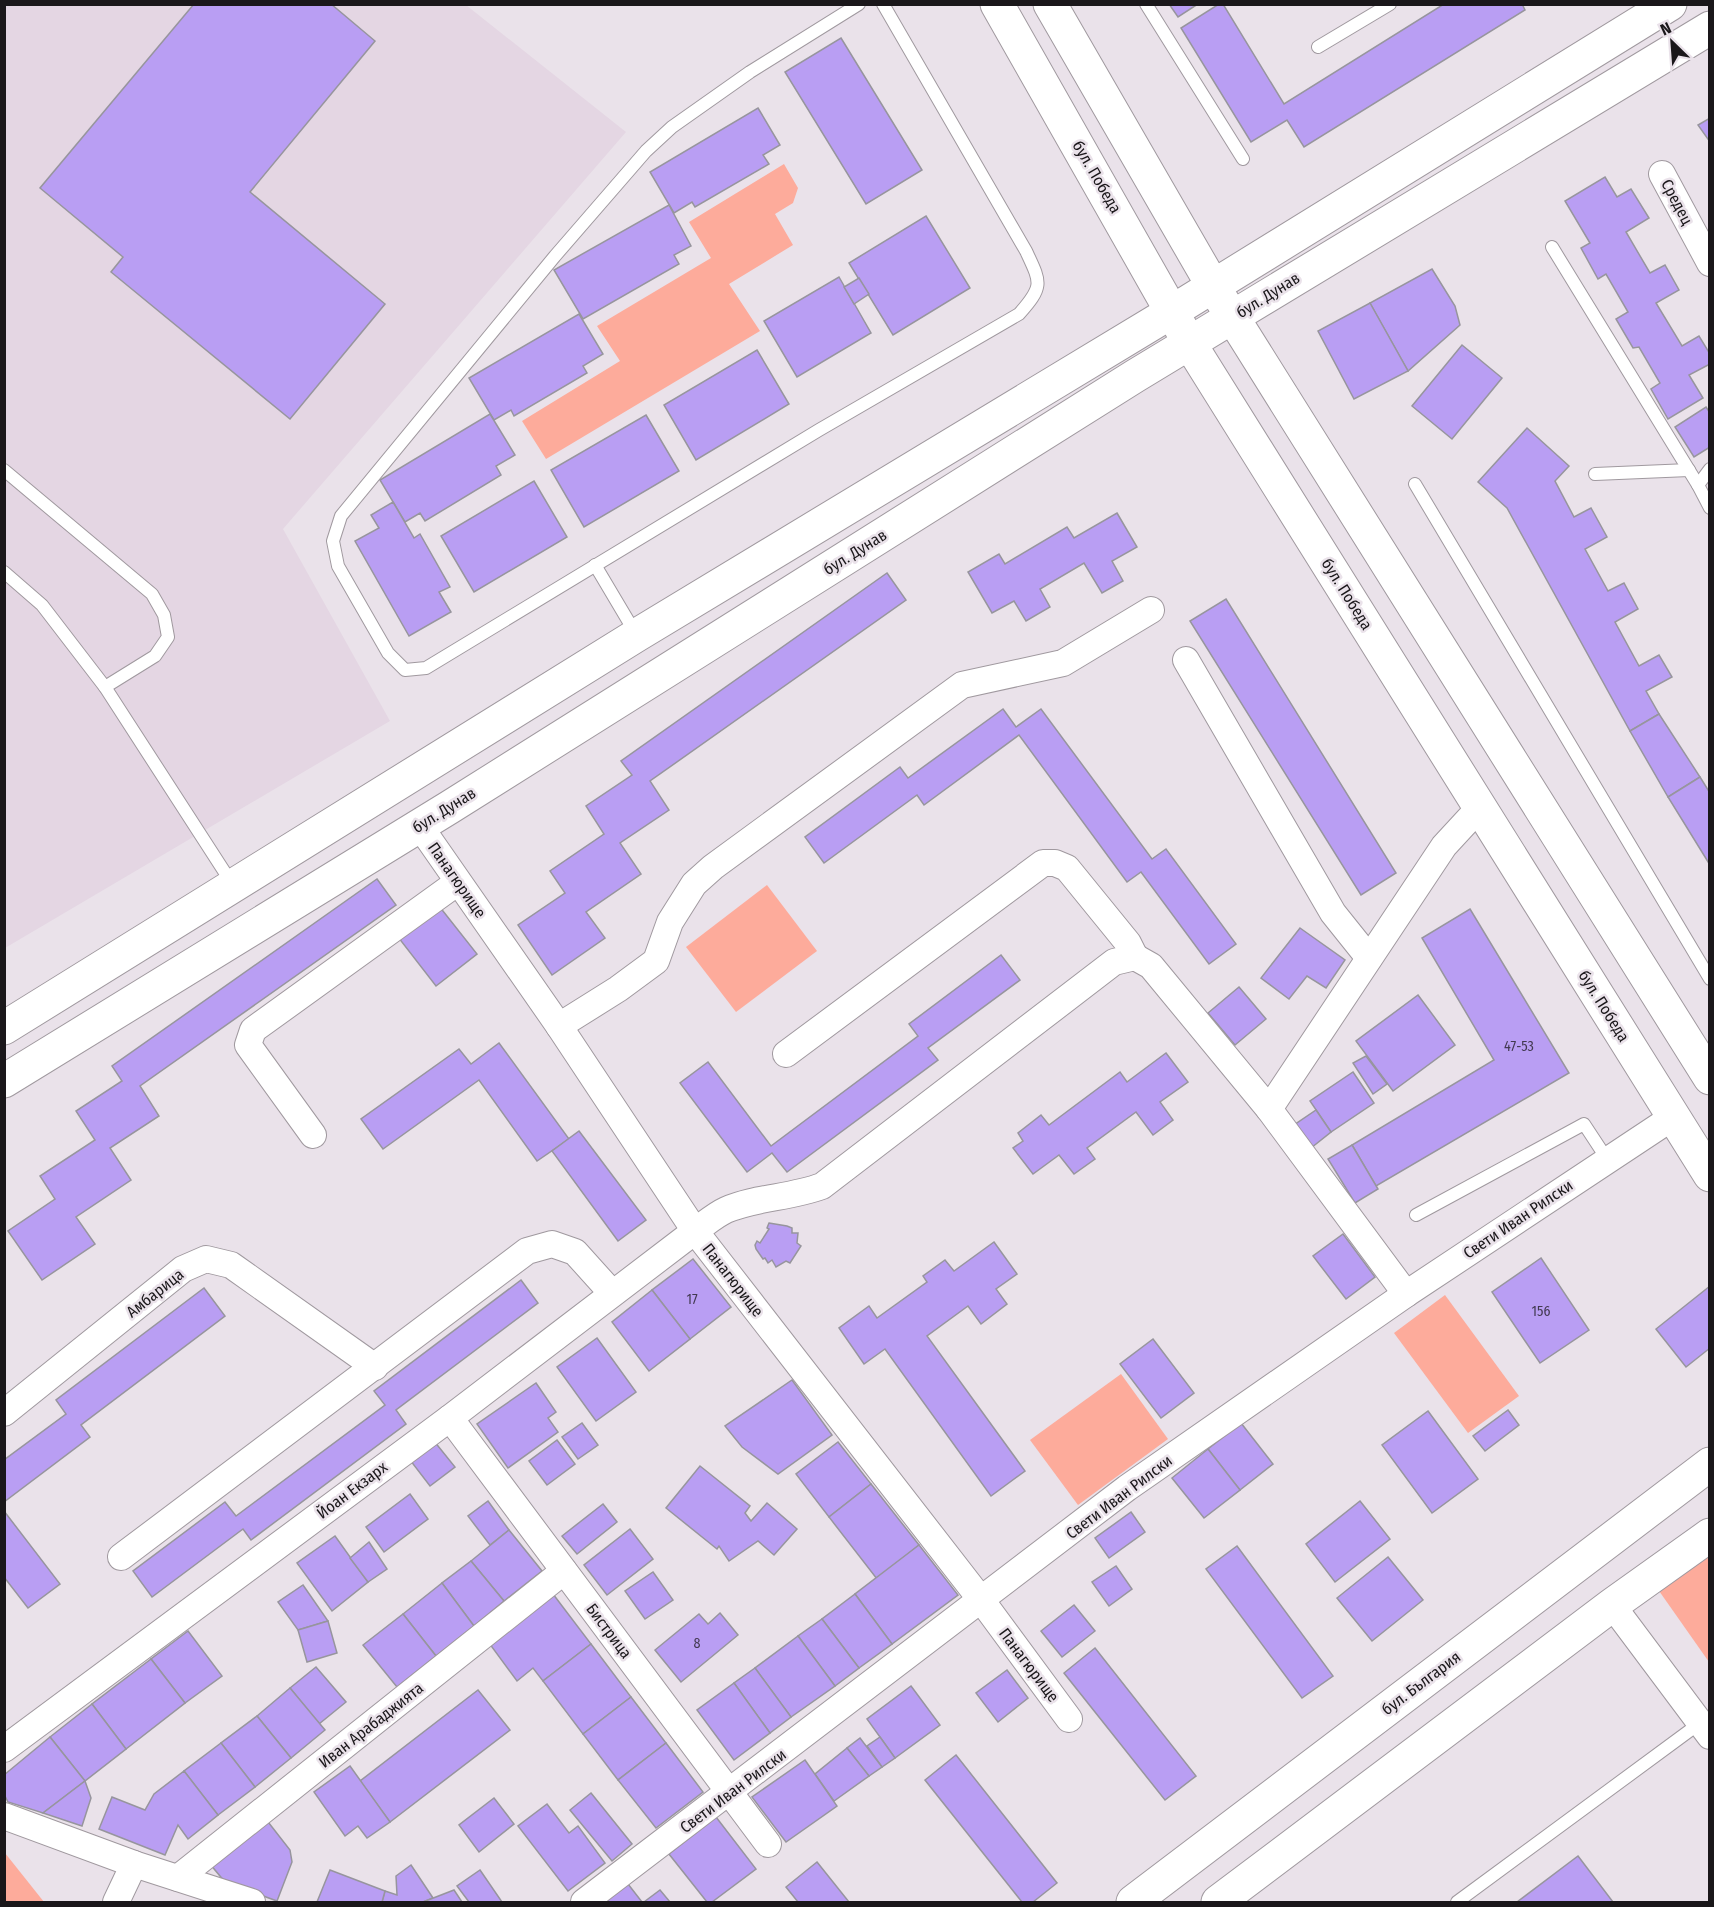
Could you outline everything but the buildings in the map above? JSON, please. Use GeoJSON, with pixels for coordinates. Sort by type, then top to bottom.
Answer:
{"type":"FeatureCollection","features":[{"type":"Feature","properties":{"kind":"main road","name":"бул. Победа"},"geometry":{"type":"LineString","coordinates":[[997,4],[1190,344],[1710,1175]]}},
{"type":"Feature","properties":{"kind":"main road"},"geometry":{"type":"LineString","coordinates":[[1050,4],[1233,317],[1710,1078]]}},
{"type":"Feature","properties":{"kind":"main road"},"geometry":{"type":"LineString","coordinates":[[4,1028],[636,635],[1214,286],[1670,4]]}},
{"type":"Feature","properties":{"kind":"main road","name":"бул. Дунав"},"geometry":{"type":"LineString","coordinates":[[4,1082],[1233,317],[1710,28]]}},
{"type":"Feature","properties":{"kind":"main road","name":"бул. България"},"geometry":{"type":"LineString","coordinates":[[1133,1902],[1710,1464]]}},
{"type":"Feature","properties":{"kind":"main road"},"geometry":{"type":"LineString","coordinates":[[1218,1902],[1612,1605],[1710,1535]]}},
{"type":"Feature","properties":{"kind":"street","name":"Средец"},"geometry":{"type":"LineString","coordinates":[[1662,174],[1710,263]]}},
{"type":"Feature","properties":{"kind":"street"},"geometry":{"type":"LineString","coordinates":[[559,1026],[656,961],[670,922],[694,884],[713,867],[962,685],[1063,663],[1151,610]]}},
{"type":"Feature","properties":{"kind":"street"},"geometry":{"type":"LineString","coordinates":[[1186,660],[1333,913],[1369,958]]}},
{"type":"Feature","properties":{"kind":"street"},"geometry":{"type":"LineString","coordinates":[[1269,1109],[1444,846],[1480,807]]}},
{"type":"Feature","properties":{"kind":"street","name":"Панагюрище"},"geometry":{"type":"LineString","coordinates":[[419,825],[559,1026],[695,1231],[982,1601],[1069,1719]]}},
{"type":"Feature","properties":{"kind":"street"},"geometry":{"type":"LineString","coordinates":[[786,1054],[1043,864],[1055,863],[1067,868],[1128,943],[1135,957],[1151,966],[1269,1109],[1406,1294]]}},
{"type":"Feature","properties":{"kind":"street"},"geometry":{"type":"LineString","coordinates":[[313,1135],[248,1045],[253,1030],[458,882]]}},
{"type":"Feature","properties":{"kind":"street","name":"Йоан Екзарх"},"geometry":{"type":"LineString","coordinates":[[6,1746],[450,1418],[695,1231],[724,1211],[735,1207],[799,1194],[822,1186],[1114,962],[1135,957]]}},
{"type":"Feature","properties":{"kind":"street","name":"Свети Иван Рилски"},"geometry":{"type":"LineString","coordinates":[[584,1902],[982,1601],[1127,1488],[1406,1294],[1673,1117]]}},
{"type":"Feature","properties":{"kind":"street"},"geometry":{"type":"LineString","coordinates":[[121,1557],[527,1251],[552,1244],[574,1252],[612,1293]]}},
{"type":"Feature","properties":{"kind":"street","name":"Амбарица"},"geometry":{"type":"LineString","coordinates":[[4,1413],[183,1269],[206,1259],[231,1265],[375,1367]]}},
{"type":"Feature","properties":{"kind":"street","name":"Бистрица"},"geometry":{"type":"LineString","coordinates":[[450,1418],[768,1844]]}},
{"type":"Feature","properties":{"kind":"street","name":"Иван Арабаджията"},"geometry":{"type":"LineString","coordinates":[[178,1878],[564,1572]]}},
{"type":"Feature","properties":{"kind":"street"},"geometry":{"type":"LineString","coordinates":[[1612,1605],[1705,1730]]}},
{"type":"Feature","properties":{"kind":"street"},"geometry":{"type":"LineString","coordinates":[[4,1816],[134,1864],[249,1902]]}},
{"type":"Feature","properties":{"kind":"street"},"geometry":{"type":"LineString","coordinates":[[116,1902],[134,1864]]}},
{"type":"Feature","properties":{"kind":"lane"},"geometry":{"type":"LineString","coordinates":[[859,4],[750,72],[672,127],[646,151],[555,256],[341,516],[333,541],[338,566],[388,653],[405,670],[426,668],[595,565],[1019,314],[1037,295],[1038,277],[1026,251],[883,4]]}},
{"type":"Feature","properties":{"kind":"lane"},"geometry":{"type":"LineString","coordinates":[[1146,4],[1243,159]]}},
{"type":"Feature","properties":{"kind":"lane"},"geometry":{"type":"LineString","coordinates":[[1318,47],[1390,4]]}},
{"type":"Feature","properties":{"kind":"lane"},"geometry":{"type":"LineString","coordinates":[[1552,247],[1710,508]]}},
{"type":"Feature","properties":{"kind":"lane"},"geometry":{"type":"LineString","coordinates":[[1698,485],[1710,469]]}},
{"type":"Feature","properties":{"kind":"lane"},"geometry":{"type":"LineString","coordinates":[[4,470],[152,594],[165,615],[168,637],[155,656],[105,687]]}},
{"type":"Feature","properties":{"kind":"lane"},"geometry":{"type":"LineString","coordinates":[[1595,474],[1689,470]]}},
{"type":"Feature","properties":{"kind":"lane"},"geometry":{"type":"LineString","coordinates":[[1415,484],[1710,979]]}},
{"type":"Feature","properties":{"kind":"lane"},"geometry":{"type":"LineString","coordinates":[[595,565],[636,635]]}},
{"type":"Feature","properties":{"kind":"lane"},"geometry":{"type":"LineString","coordinates":[[4,572],[42,604],[105,687],[233,886]]}},
{"type":"Feature","properties":{"kind":"lane"},"geometry":{"type":"LineString","coordinates":[[1416,1215],[1584,1124],[1607,1159]]}},
{"type":"Feature","properties":{"kind":"lane"},"geometry":{"type":"LineString","coordinates":[[1457,1902],[1705,1730]]}},
{"type":"Feature","properties":{"kind":"shaded area"},"geometry":{"type":"Polygon","coordinates":[[[4,5],[466,5],[626,132],[283,529],[390,721],[5,948],[4,5]]]}},
{"type":"Feature","properties":{"kind":"shaded area"},"geometry":{"type":"Polygon","coordinates":[[[784,164],[798,188],[793,203],[775,214],[793,245],[729,284],[760,331],[546,459],[522,421],[620,361],[597,326],[711,258],[689,222],[784,164]]]}},
{"type":"Feature","properties":{"kind":"shaded area"},"geometry":{"type":"Polygon","coordinates":[[[767,885],[817,951],[736,1012],[686,947],[767,885]]]}},
{"type":"Feature","properties":{"kind":"shaded area"},"geometry":{"type":"Polygon","coordinates":[[[1445,1295],[1519,1396],[1468,1433],[1394,1333],[1445,1295]]]}},
{"type":"Feature","properties":{"kind":"shaded area"},"geometry":{"type":"Polygon","coordinates":[[[1121,1374],[1168,1439],[1078,1505],[1030,1440],[1121,1374]]]}},
{"type":"Feature","properties":{"kind":"shaded area"},"geometry":{"type":"Polygon","coordinates":[[[1709,1550],[1709,1662],[1657,1588],[1709,1550]]]}},
{"type":"Feature","properties":{"kind":"shaded area"},"geometry":{"type":"Polygon","coordinates":[[[5,1853],[44,1902],[5,1902],[5,1853]]]}}]}
